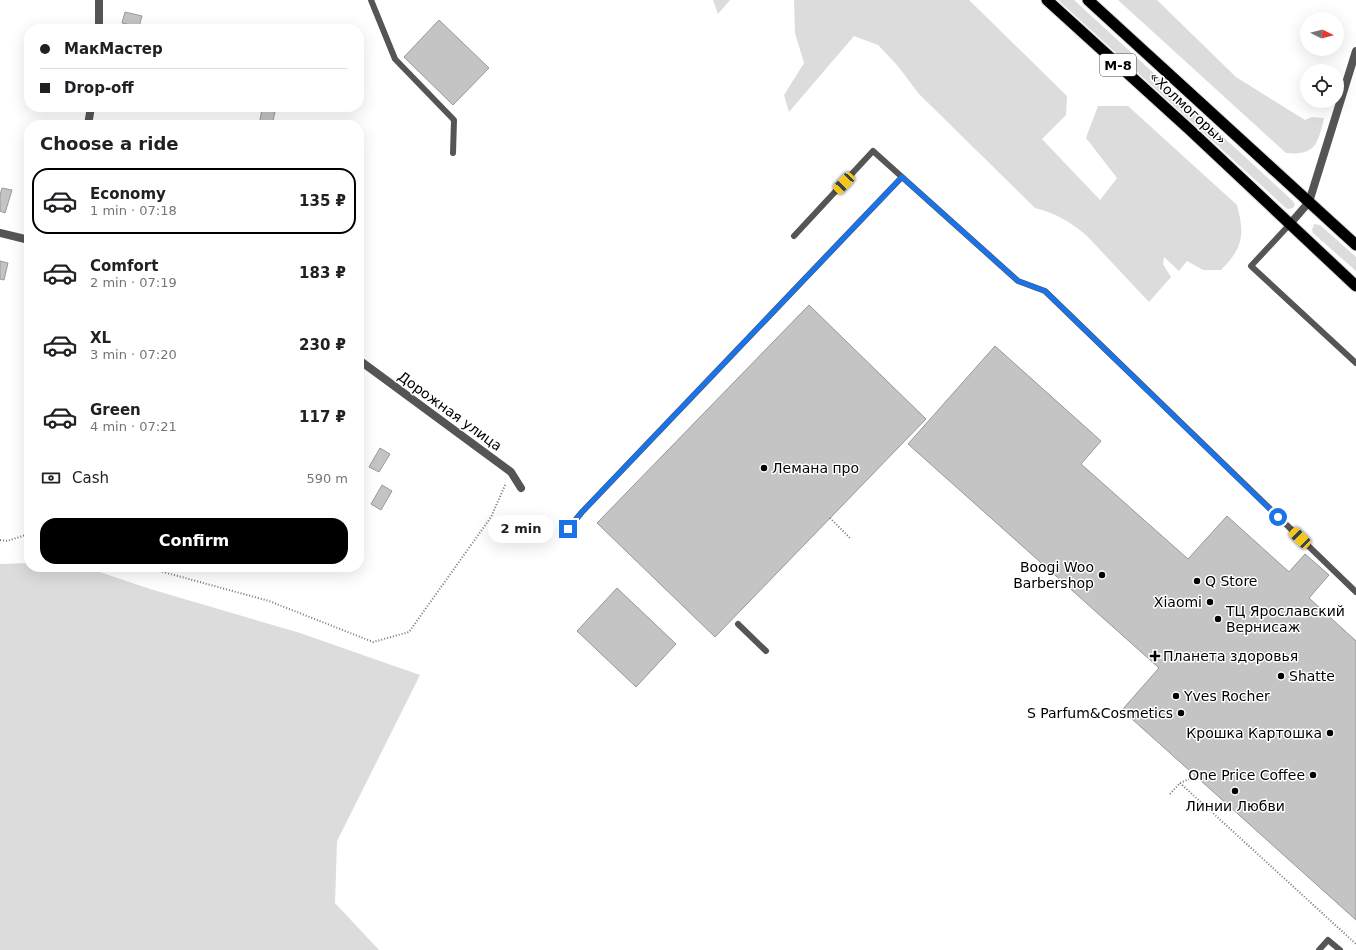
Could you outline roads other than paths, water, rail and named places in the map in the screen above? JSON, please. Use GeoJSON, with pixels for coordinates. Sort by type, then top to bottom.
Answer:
{"type":"FeatureCollection","features":[{"type":"Feature","properties":{"kind":"highway","name":"«Холмогоры»"},"geometry":{"type":"LineString","coordinates":[[1047,0],[1290,224]]}},
{"type":"Feature","properties":{"kind":"highway","name":"«Холмогоры»"},"geometry":{"type":"LineString","coordinates":[[1088,0],[1309,202]]}},
{"type":"Feature","properties":{"kind":"highway","name":"М-8"},"geometry":{"type":"LineString","coordinates":[[1309,202],[1356,245]]}},
{"type":"Feature","properties":{"kind":"highway","name":"М-8"},"geometry":{"type":"LineString","coordinates":[[1290,224],[1356,286]]}},
{"type":"Feature","properties":{"kind":"street"},"geometry":{"type":"LineString","coordinates":[[99,0],[99,24]]}},
{"type":"Feature","properties":{"kind":"street"},"geometry":{"type":"LineString","coordinates":[[1290,224],[1309,202],[1353,70],[1356,51]]}},
{"type":"Feature","properties":{"kind":"street"},"geometry":{"type":"LineString","coordinates":[[0,234],[24,239]]}},
{"type":"Feature","properties":{"kind":"street","name":"Дорожная улица"},"geometry":{"type":"LineString","coordinates":[[364,364],[510,472],[521,488]]}},
{"type":"Feature","properties":{"kind":"lane"},"geometry":{"type":"LineString","coordinates":[[371,0],[395,59],[454,120],[453,153]]}},
{"type":"Feature","properties":{"kind":"lane"},"geometry":{"type":"LineString","coordinates":[[794,236],[873,151],[1018,281],[1045,291],[1356,592]]}},
{"type":"Feature","properties":{"kind":"lane"},"geometry":{"type":"LineString","coordinates":[[568,529],[582,512],[902,177]]}},
{"type":"Feature","properties":{"kind":"lane"},"geometry":{"type":"LineString","coordinates":[[1290,224],[1251,266],[1356,363]]}},
{"type":"Feature","properties":{"kind":"lane"},"geometry":{"type":"LineString","coordinates":[[738,624],[766,651]]}},
{"type":"Feature","properties":{"kind":"lane"},"geometry":{"type":"LineString","coordinates":[[1319,950],[1328,940],[1340,950]]}},
{"type":"Feature","properties":{"kind":"place","name":"Лемана про"},"geometry":{"type":"Point","coordinates":[764,468]}},
{"type":"Feature","properties":{"kind":"place","name":"Boogi Woo Barbershop"},"geometry":{"type":"Point","coordinates":[1102,575]}},
{"type":"Feature","properties":{"kind":"place","name":"Q Store"},"geometry":{"type":"Point","coordinates":[1197,581]}},
{"type":"Feature","properties":{"kind":"place","name":"Xiaomi"},"geometry":{"type":"Point","coordinates":[1210,602]}},
{"type":"Feature","properties":{"kind":"place","name":"ТЦ Ярославский Вернисаж"},"geometry":{"type":"Point","coordinates":[1218,619]}},
{"type":"Feature","properties":{"kind":"place","name":"Планета здоровья"},"geometry":{"type":"Point","coordinates":[1155,656]}},
{"type":"Feature","properties":{"kind":"place","name":"Shatte"},"geometry":{"type":"Point","coordinates":[1281,676]}},
{"type":"Feature","properties":{"kind":"place","name":"Yves Rocher"},"geometry":{"type":"Point","coordinates":[1176,696]}},
{"type":"Feature","properties":{"kind":"place","name":"S Parfum&Cosmetics"},"geometry":{"type":"Point","coordinates":[1181,713]}},
{"type":"Feature","properties":{"kind":"place","name":"Крошка Картошка"},"geometry":{"type":"Point","coordinates":[1330,733]}},
{"type":"Feature","properties":{"kind":"place","name":"One Price Coffee"},"geometry":{"type":"Point","coordinates":[1313,775]}},
{"type":"Feature","properties":{"kind":"place","name":"Линии Любви"},"geometry":{"type":"Point","coordinates":[1235,791]}}]}
